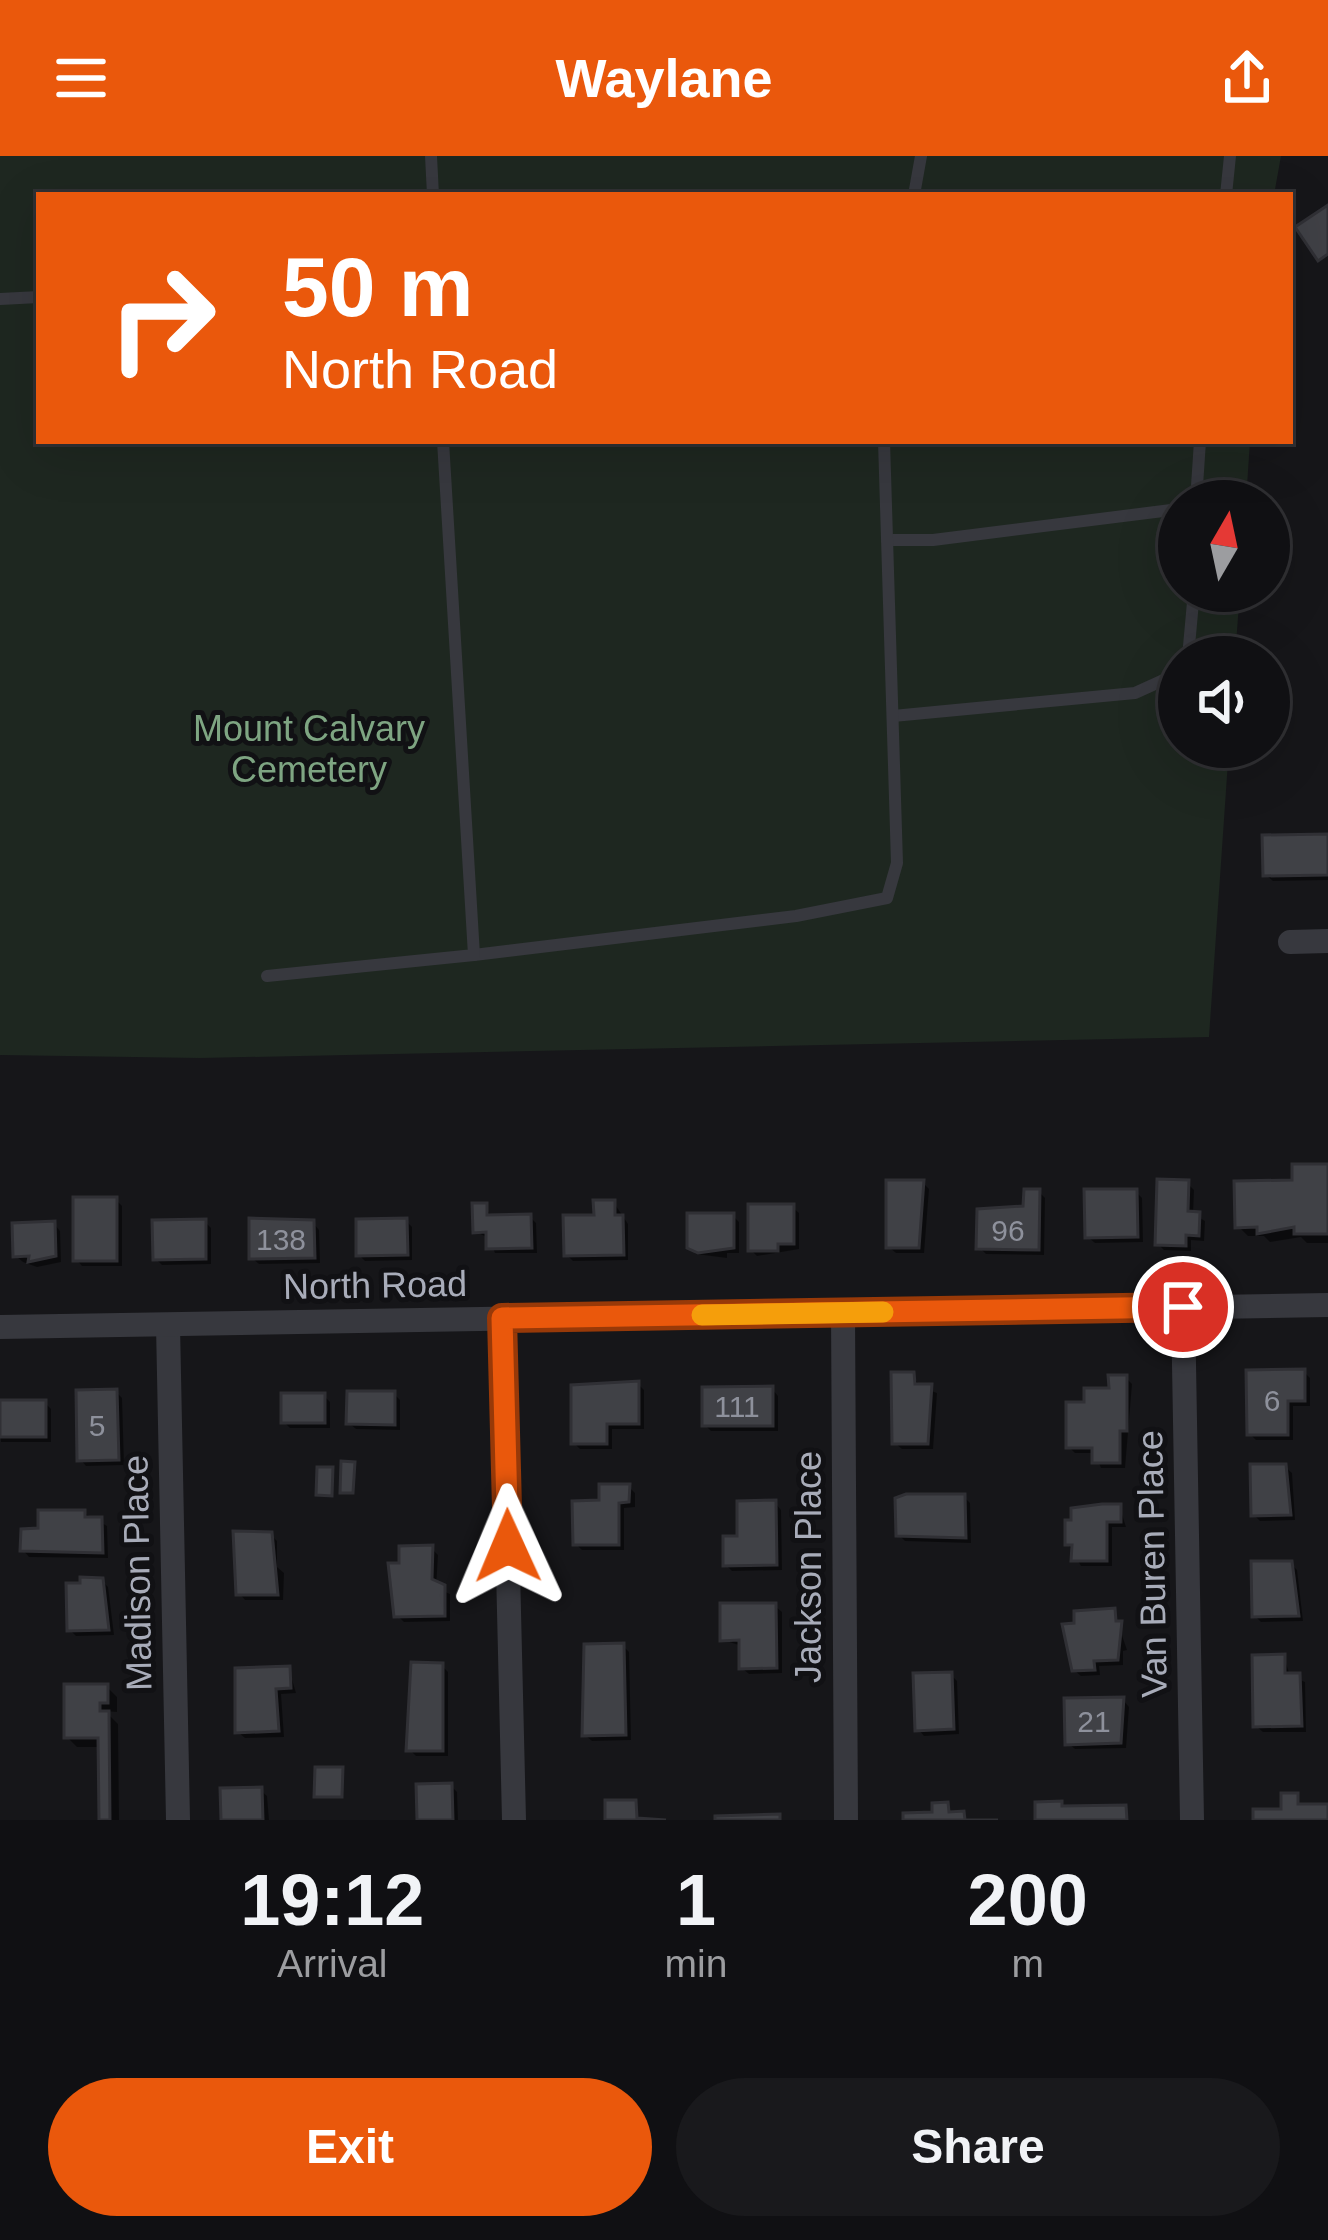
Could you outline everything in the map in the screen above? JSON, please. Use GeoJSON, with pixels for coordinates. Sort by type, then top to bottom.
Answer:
{"type":"FeatureCollection","features":[{"type":"Feature","properties":{"kind":"street"},"geometry":{"type":"LineString","coordinates":[[1291,942],[1328,941]]}},
{"type":"Feature","properties":{"kind":"street","name":"North Road"},"geometry":{"type":"LineString","coordinates":[[0,1328],[1328,1305]]}},
{"type":"Feature","properties":{"kind":"street","name":"Van Buren Place"},"geometry":{"type":"LineString","coordinates":[[1183,1307],[1192,1820]]}},
{"type":"Feature","properties":{"kind":"street","name":"Jackson Place"},"geometry":{"type":"LineString","coordinates":[[843,1313],[845,1820]]}},
{"type":"Feature","properties":{"kind":"street"},"geometry":{"type":"LineString","coordinates":[[502,1318],[514,1820]]}},
{"type":"Feature","properties":{"kind":"street","name":"Madison Place"},"geometry":{"type":"LineString","coordinates":[[168,1324],[178,1820]]}},
{"type":"Feature","properties":{"kind":"lane"},"geometry":{"type":"LineString","coordinates":[[431,156],[433,192]]}},
{"type":"Feature","properties":{"kind":"lane"},"geometry":{"type":"LineString","coordinates":[[915,192],[921,156]]}},
{"type":"Feature","properties":{"kind":"lane"},"geometry":{"type":"LineString","coordinates":[[1226,192],[1230,156]]}},
{"type":"Feature","properties":{"kind":"lane"},"geometry":{"type":"LineString","coordinates":[[0,299],[36,297]]}},
{"type":"Feature","properties":{"kind":"lane"},"geometry":{"type":"LineString","coordinates":[[443,444],[473,955]]}},
{"type":"Feature","properties":{"kind":"lane"},"geometry":{"type":"LineString","coordinates":[[268,976],[796,916],[887,898],[897,863],[884,444]]}},
{"type":"Feature","properties":{"kind":"lane"},"geometry":{"type":"LineString","coordinates":[[1197,480],[1200,444]]}},
{"type":"Feature","properties":{"kind":"lane"},"geometry":{"type":"LineString","coordinates":[[887,540],[933,540],[1158,512]]}},
{"type":"Feature","properties":{"kind":"lane"},"geometry":{"type":"LineString","coordinates":[[893,716],[1135,693],[1158,683]]}},
{"type":"Feature","properties":{"kind":"green space","name":"Mount Calvary Cemetery"},"geometry":{"type":"Polygon","coordinates":[[[0,156],[1281,156],[1275,192],[36,192],[36,444],[1250,444],[1247,480],[1158,480],[1158,612],[1238,612],[1237,636],[1158,636],[1158,768],[1228,768],[1209,1037],[200,1058],[0,1055],[0,156]]]}},
{"type":"Feature","properties":{"kind":"building"},"geometry":{"type":"Polygon","coordinates":[[[1328,205],[1328,254],[1318,261],[1295,227],[1328,205]]]}},
{"type":"Feature","properties":{"kind":"building"},"geometry":{"type":"Polygon","coordinates":[[[1328,834],[1328,875],[1263,876],[1262,835],[1328,834]]]}},
{"type":"Feature","properties":{"kind":"building"},"geometry":{"type":"Polygon","coordinates":[[[1292,1164],[1328,1164],[1328,1234],[1294,1234],[1294,1227],[1257,1234],[1257,1227],[1235,1228],[1234,1181],[1292,1180],[1292,1164]]]}},
{"type":"Feature","properties":{"kind":"building"},"geometry":{"type":"Polygon","coordinates":[[[1157,1179],[1189,1180],[1188,1211],[1200,1212],[1199,1236],[1186,1235],[1186,1246],[1155,1245],[1157,1179]]]}},
{"type":"Feature","properties":{"kind":"building"},"geometry":{"type":"Polygon","coordinates":[[[886,1180],[924,1180],[919,1248],[886,1248],[886,1180]]]}},
{"type":"Feature","properties":{"kind":"building"},"geometry":{"type":"Polygon","coordinates":[[[1024,1189],[1040,1189],[1039,1250],[976,1249],[977,1209],[1023,1206],[1024,1189]]]}},
{"type":"Feature","properties":{"kind":"building"},"geometry":{"type":"Polygon","coordinates":[[[1084,1189],[1137,1189],[1138,1237],[1085,1238],[1084,1189]]]}},
{"type":"Feature","properties":{"kind":"building"},"geometry":{"type":"Polygon","coordinates":[[[73,1197],[117,1197],[117,1261],[73,1261],[73,1197]]]}},
{"type":"Feature","properties":{"kind":"building"},"geometry":{"type":"Polygon","coordinates":[[[593,1200],[615,1200],[615,1215],[623,1215],[624,1255],[564,1256],[563,1215],[594,1215],[593,1200]]]}},
{"type":"Feature","properties":{"kind":"building"},"geometry":{"type":"Polygon","coordinates":[[[472,1203],[487,1203],[487,1215],[531,1214],[532,1248],[486,1249],[486,1232],[473,1233],[472,1203]]]}},
{"type":"Feature","properties":{"kind":"building"},"geometry":{"type":"Polygon","coordinates":[[[748,1204],[794,1204],[794,1244],[778,1244],[778,1251],[748,1251],[748,1204]]]}},
{"type":"Feature","properties":{"kind":"building"},"geometry":{"type":"Polygon","coordinates":[[[687,1213],[734,1213],[734,1248],[698,1253],[687,1248],[687,1213]]]}},
{"type":"Feature","properties":{"kind":"building"},"geometry":{"type":"Polygon","coordinates":[[[249,1218],[314,1220],[315,1258],[249,1259],[249,1218]]]}},
{"type":"Feature","properties":{"kind":"building"},"geometry":{"type":"Polygon","coordinates":[[[407,1218],[408,1255],[356,1256],[356,1219],[407,1218]]]}},
{"type":"Feature","properties":{"kind":"building"},"geometry":{"type":"Polygon","coordinates":[[[206,1219],[206,1259],[153,1260],[152,1220],[206,1219]]]}},
{"type":"Feature","properties":{"kind":"building"},"geometry":{"type":"Polygon","coordinates":[[[55,1221],[56,1256],[28,1262],[29,1256],[13,1257],[12,1223],[55,1221]]]}},
{"type":"Feature","properties":{"kind":"building"},"geometry":{"type":"Polygon","coordinates":[[[1305,1369],[1305,1401],[1288,1401],[1288,1435],[1247,1435],[1246,1370],[1305,1369]]]}},
{"type":"Feature","properties":{"kind":"building"},"geometry":{"type":"Polygon","coordinates":[[[891,1372],[914,1372],[915,1384],[932,1384],[928,1444],[892,1444],[891,1372]]]}},
{"type":"Feature","properties":{"kind":"building"},"geometry":{"type":"Polygon","coordinates":[[[1108,1375],[1127,1375],[1127,1431],[1120,1431],[1120,1463],[1092,1463],[1092,1448],[1066,1448],[1066,1402],[1084,1402],[1084,1388],[1109,1388],[1108,1375]]]}},
{"type":"Feature","properties":{"kind":"building"},"geometry":{"type":"Polygon","coordinates":[[[639,1381],[639,1424],[607,1424],[607,1444],[571,1444],[571,1385],[639,1381]]]}},
{"type":"Feature","properties":{"kind":"building"},"geometry":{"type":"Polygon","coordinates":[[[773,1386],[773,1426],[702,1426],[702,1387],[773,1386]]]}},
{"type":"Feature","properties":{"kind":"building"},"geometry":{"type":"Polygon","coordinates":[[[117,1389],[119,1460],[77,1461],[76,1390],[117,1389]]]}},
{"type":"Feature","properties":{"kind":"building"},"geometry":{"type":"Polygon","coordinates":[[[347,1391],[395,1391],[395,1425],[346,1424],[347,1391]]]}},
{"type":"Feature","properties":{"kind":"building"},"geometry":{"type":"Polygon","coordinates":[[[281,1393],[325,1393],[325,1423],[281,1423],[281,1393]]]}},
{"type":"Feature","properties":{"kind":"building"},"geometry":{"type":"Polygon","coordinates":[[[0,1400],[46,1400],[46,1437],[0,1437],[0,1400]]]}},
{"type":"Feature","properties":{"kind":"building"},"geometry":{"type":"Polygon","coordinates":[[[341,1461],[355,1462],[353,1493],[340,1493],[341,1461]]]}},
{"type":"Feature","properties":{"kind":"building"},"geometry":{"type":"Polygon","coordinates":[[[1250,1464],[1286,1464],[1291,1515],[1251,1516],[1250,1464]]]}},
{"type":"Feature","properties":{"kind":"building"},"geometry":{"type":"Polygon","coordinates":[[[317,1467],[333,1467],[332,1496],[316,1495],[317,1467]]]}},
{"type":"Feature","properties":{"kind":"building"},"geometry":{"type":"Polygon","coordinates":[[[599,1484],[630,1484],[629,1502],[619,1503],[619,1545],[573,1545],[572,1501],[599,1500],[599,1484]]]}},
{"type":"Feature","properties":{"kind":"building"},"geometry":{"type":"Polygon","coordinates":[[[965,1494],[966,1538],[896,1536],[895,1498],[965,1494]]]}},
{"type":"Feature","properties":{"kind":"building"},"geometry":{"type":"Polygon","coordinates":[[[776,1500],[777,1565],[723,1566],[723,1536],[737,1536],[737,1501],[776,1500]]]}},
{"type":"Feature","properties":{"kind":"building"},"geometry":{"type":"Polygon","coordinates":[[[1121,1504],[1121,1522],[1107,1522],[1107,1561],[1071,1561],[1072,1545],[1065,1545],[1065,1520],[1071,1520],[1071,1508],[1121,1504]]]}},
{"type":"Feature","properties":{"kind":"building"},"geometry":{"type":"Polygon","coordinates":[[[38,1510],[85,1510],[85,1517],[102,1517],[103,1553],[20,1551],[21,1529],[38,1528],[38,1510]]]}},
{"type":"Feature","properties":{"kind":"building"},"geometry":{"type":"Polygon","coordinates":[[[233,1531],[272,1532],[278,1595],[236,1595],[233,1531]]]}},
{"type":"Feature","properties":{"kind":"building"},"geometry":{"type":"Polygon","coordinates":[[[433,1545],[432,1579],[445,1585],[445,1616],[394,1617],[388,1563],[399,1563],[399,1546],[433,1545]]]}},
{"type":"Feature","properties":{"kind":"building"},"geometry":{"type":"Polygon","coordinates":[[[1251,1561],[1292,1561],[1299,1616],[1252,1617],[1251,1561]]]}},
{"type":"Feature","properties":{"kind":"building"},"geometry":{"type":"Polygon","coordinates":[[[80,1577],[103,1578],[109,1630],[67,1631],[66,1583],[80,1583],[80,1577]]]}},
{"type":"Feature","properties":{"kind":"building"},"geometry":{"type":"Polygon","coordinates":[[[720,1603],[776,1603],[777,1668],[739,1669],[739,1640],[720,1641],[720,1603]]]}},
{"type":"Feature","properties":{"kind":"building"},"geometry":{"type":"Polygon","coordinates":[[[1115,1608],[1116,1621],[1122,1621],[1118,1660],[1094,1661],[1095,1670],[1072,1671],[1062,1624],[1074,1623],[1074,1611],[1115,1608]]]}},
{"type":"Feature","properties":{"kind":"building"},"geometry":{"type":"Polygon","coordinates":[[[624,1643],[626,1735],[582,1736],[584,1644],[624,1643]]]}},
{"type":"Feature","properties":{"kind":"building"},"geometry":{"type":"Polygon","coordinates":[[[1285,1654],[1285,1673],[1300,1673],[1302,1726],[1253,1727],[1252,1655],[1285,1654]]]}},
{"type":"Feature","properties":{"kind":"building"},"geometry":{"type":"Polygon","coordinates":[[[411,1662],[443,1663],[443,1751],[406,1751],[411,1662]]]}},
{"type":"Feature","properties":{"kind":"building"},"geometry":{"type":"Polygon","coordinates":[[[290,1666],[291,1688],[276,1689],[279,1731],[235,1733],[235,1668],[290,1666]]]}},
{"type":"Feature","properties":{"kind":"building"},"geometry":{"type":"Polygon","coordinates":[[[952,1672],[954,1729],[915,1731],[913,1673],[952,1672]]]}},
{"type":"Feature","properties":{"kind":"building"},"geometry":{"type":"Polygon","coordinates":[[[64,1684],[108,1684],[108,1703],[100,1703],[100,1711],[109,1711],[110,1820],[99,1820],[98,1738],[64,1738],[64,1684]]]}},
{"type":"Feature","properties":{"kind":"building"},"geometry":{"type":"Polygon","coordinates":[[[1124,1697],[1121,1743],[1065,1745],[1064,1698],[1124,1697]]]}},
{"type":"Feature","properties":{"kind":"building"},"geometry":{"type":"Polygon","coordinates":[[[315,1767],[343,1767],[342,1797],[314,1797],[315,1767]]]}},
{"type":"Feature","properties":{"kind":"building"},"geometry":{"type":"Polygon","coordinates":[[[452,1783],[453,1820],[417,1820],[416,1784],[452,1783]]]}},
{"type":"Feature","properties":{"kind":"building"},"geometry":{"type":"Polygon","coordinates":[[[262,1787],[263,1820],[221,1820],[220,1788],[262,1787]]]}},
{"type":"Feature","properties":{"kind":"building"},"geometry":{"type":"Polygon","coordinates":[[[1281,1793],[1298,1793],[1298,1804],[1328,1804],[1328,1820],[1253,1820],[1253,1809],[1281,1809],[1281,1793]]]}},
{"type":"Feature","properties":{"kind":"building"},"geometry":{"type":"Polygon","coordinates":[[[605,1800],[636,1800],[637,1818],[666,1820],[605,1820],[605,1800]]]}},
{"type":"Feature","properties":{"kind":"building"},"geometry":{"type":"Polygon","coordinates":[[[1062,1801],[1062,1806],[1126,1805],[1127,1820],[1035,1820],[1035,1802],[1062,1801]]]}},
{"type":"Feature","properties":{"kind":"building"},"geometry":{"type":"Polygon","coordinates":[[[948,1802],[949,1812],[964,1811],[965,1820],[903,1820],[903,1813],[932,1812],[932,1803],[948,1802]]]}},
{"type":"Feature","properties":{"kind":"building"},"geometry":{"type":"Polygon","coordinates":[[[780,1814],[780,1820],[715,1820],[715,1816],[780,1814]]]}},
{"type":"Feature","properties":{"kind":"slow traffic"},"geometry":{"type":"LineString","coordinates":[[702,1315],[883,1312]]}},
{"type":"Feature","properties":{"kind":"route"},"geometry":{"type":"LineString","coordinates":[[508,1546],[502,1318],[1183,1307]]}}]}
